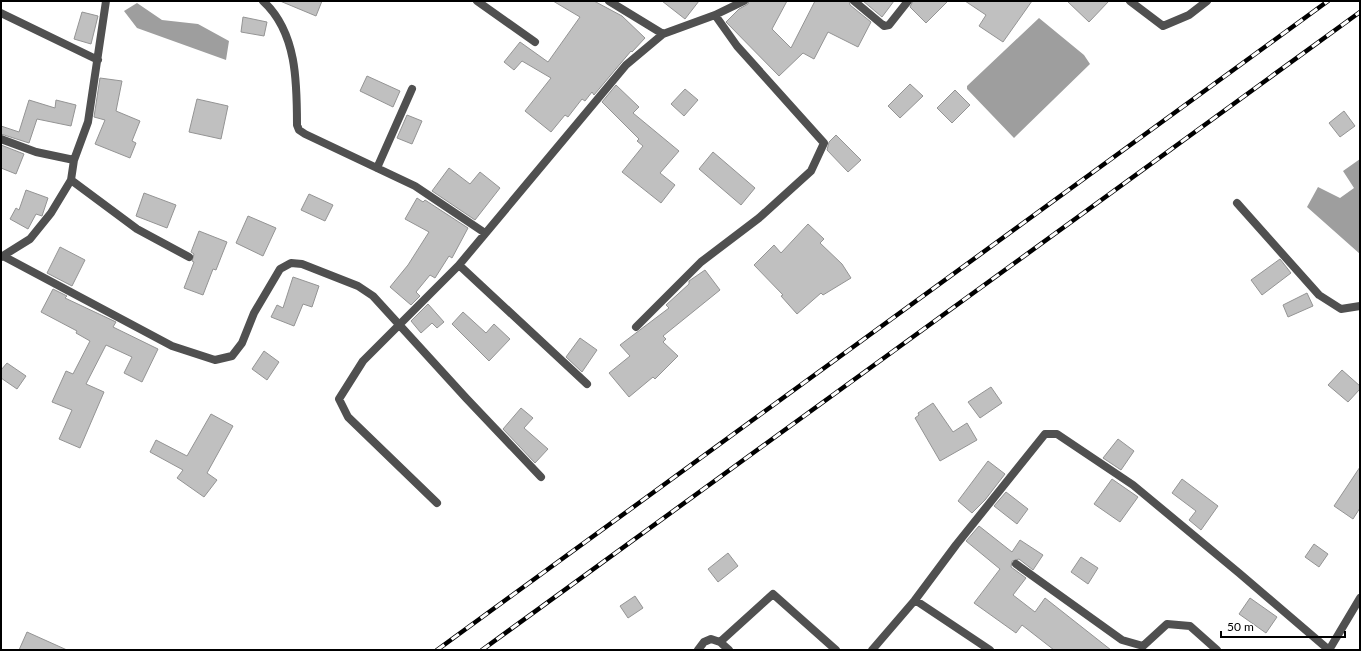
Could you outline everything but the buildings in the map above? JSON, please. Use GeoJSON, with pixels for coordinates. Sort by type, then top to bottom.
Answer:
{"type":"FeatureCollection","features":[{"type":"Feature","properties":{"kind":"street"},"geometry":{"type":"LineString","coordinates":[[2,256],[30,239],[51,213],[71,180],[74,160],[88,122],[106,1]]}},
{"type":"Feature","properties":{"kind":"street"},"geometry":{"type":"LineString","coordinates":[[263,1],[274,12],[288,40],[296,81],[297,125],[299,130],[415,186],[485,233]]}},
{"type":"Feature","properties":{"kind":"street"},"geometry":{"type":"LineString","coordinates":[[478,1],[535,42]]}},
{"type":"Feature","properties":{"kind":"street"},"geometry":{"type":"LineString","coordinates":[[609,1],[663,34]]}},
{"type":"Feature","properties":{"kind":"street"},"geometry":{"type":"LineString","coordinates":[[437,503],[348,417],[339,399],[363,361],[459,265],[626,64],[663,34],[715,15],[744,1]]}},
{"type":"Feature","properties":{"kind":"street"},"geometry":{"type":"LineString","coordinates":[[854,1],[884,26],[888,25],[908,1]]}},
{"type":"Feature","properties":{"kind":"street"},"geometry":{"type":"LineString","coordinates":[[1130,1],[1163,26],[1189,15],[1207,1]]}},
{"type":"Feature","properties":{"kind":"street"},"geometry":{"type":"LineString","coordinates":[[1,13],[98,60]]}},
{"type":"Feature","properties":{"kind":"street"},"geometry":{"type":"LineString","coordinates":[[636,327],[701,262],[759,218],[811,171],[824,143],[737,46],[715,15]]}},
{"type":"Feature","properties":{"kind":"street"},"geometry":{"type":"LineString","coordinates":[[377,168],[412,89]]}},
{"type":"Feature","properties":{"kind":"street"},"geometry":{"type":"LineString","coordinates":[[1,139],[36,152],[74,160]]}},
{"type":"Feature","properties":{"kind":"street"},"geometry":{"type":"LineString","coordinates":[[71,180],[137,229],[189,257]]}},
{"type":"Feature","properties":{"kind":"street"},"geometry":{"type":"LineString","coordinates":[[1236,204],[1319,295],[1341,309],[1360,306]]}},
{"type":"Feature","properties":{"kind":"street"},"geometry":{"type":"LineString","coordinates":[[2,256],[172,346],[215,360],[232,356],[242,343],[254,313],[280,269],[291,263],[302,264],[358,286],[373,296],[541,477]]}},
{"type":"Feature","properties":{"kind":"street"},"geometry":{"type":"LineString","coordinates":[[459,265],[587,384]]}},
{"type":"Feature","properties":{"kind":"street"},"geometry":{"type":"LineString","coordinates":[[872,650],[915,600],[956,545],[1045,434],[1050,433],[1057,434],[1133,485],[1239,572],[1329,650],[1360,598]]}},
{"type":"Feature","properties":{"kind":"street"},"geometry":{"type":"LineString","coordinates":[[1016,564],[1122,640],[1143,646],[1167,624],[1190,626],[1217,650]]}},
{"type":"Feature","properties":{"kind":"street"},"geometry":{"type":"LineString","coordinates":[[720,642],[773,594],[836,650]]}},
{"type":"Feature","properties":{"kind":"street"},"geometry":{"type":"LineString","coordinates":[[915,600],[990,650]]}},
{"type":"Feature","properties":{"kind":"street"},"geometry":{"type":"LineString","coordinates":[[698,650],[704,642],[711,640],[720,642],[729,650]]}},
{"type":"Feature","properties":{"kind":"shaded area"},"geometry":{"type":"Polygon","coordinates":[[[137,3],[162,20],[198,24],[229,41],[226,60],[137,28],[124,11],[137,3]]]}},
{"type":"Feature","properties":{"kind":"shaded area"},"geometry":{"type":"Polygon","coordinates":[[[1039,18],[1084,55],[1090,64],[1014,138],[967,89],[967,86],[1039,18]]]}},
{"type":"Feature","properties":{"kind":"shaded area"},"geometry":{"type":"Polygon","coordinates":[[[1360,159],[1360,254],[1307,207],[1318,187],[1340,198],[1354,188],[1343,171],[1360,159]]]}},
{"type":"Feature","properties":{"kind":"railway"},"geometry":{"type":"LineString","coordinates":[[437,650],[1328,1]]}},
{"type":"Feature","properties":{"kind":"railway"},"geometry":{"type":"LineString","coordinates":[[482,650],[1360,12]]}}]}
